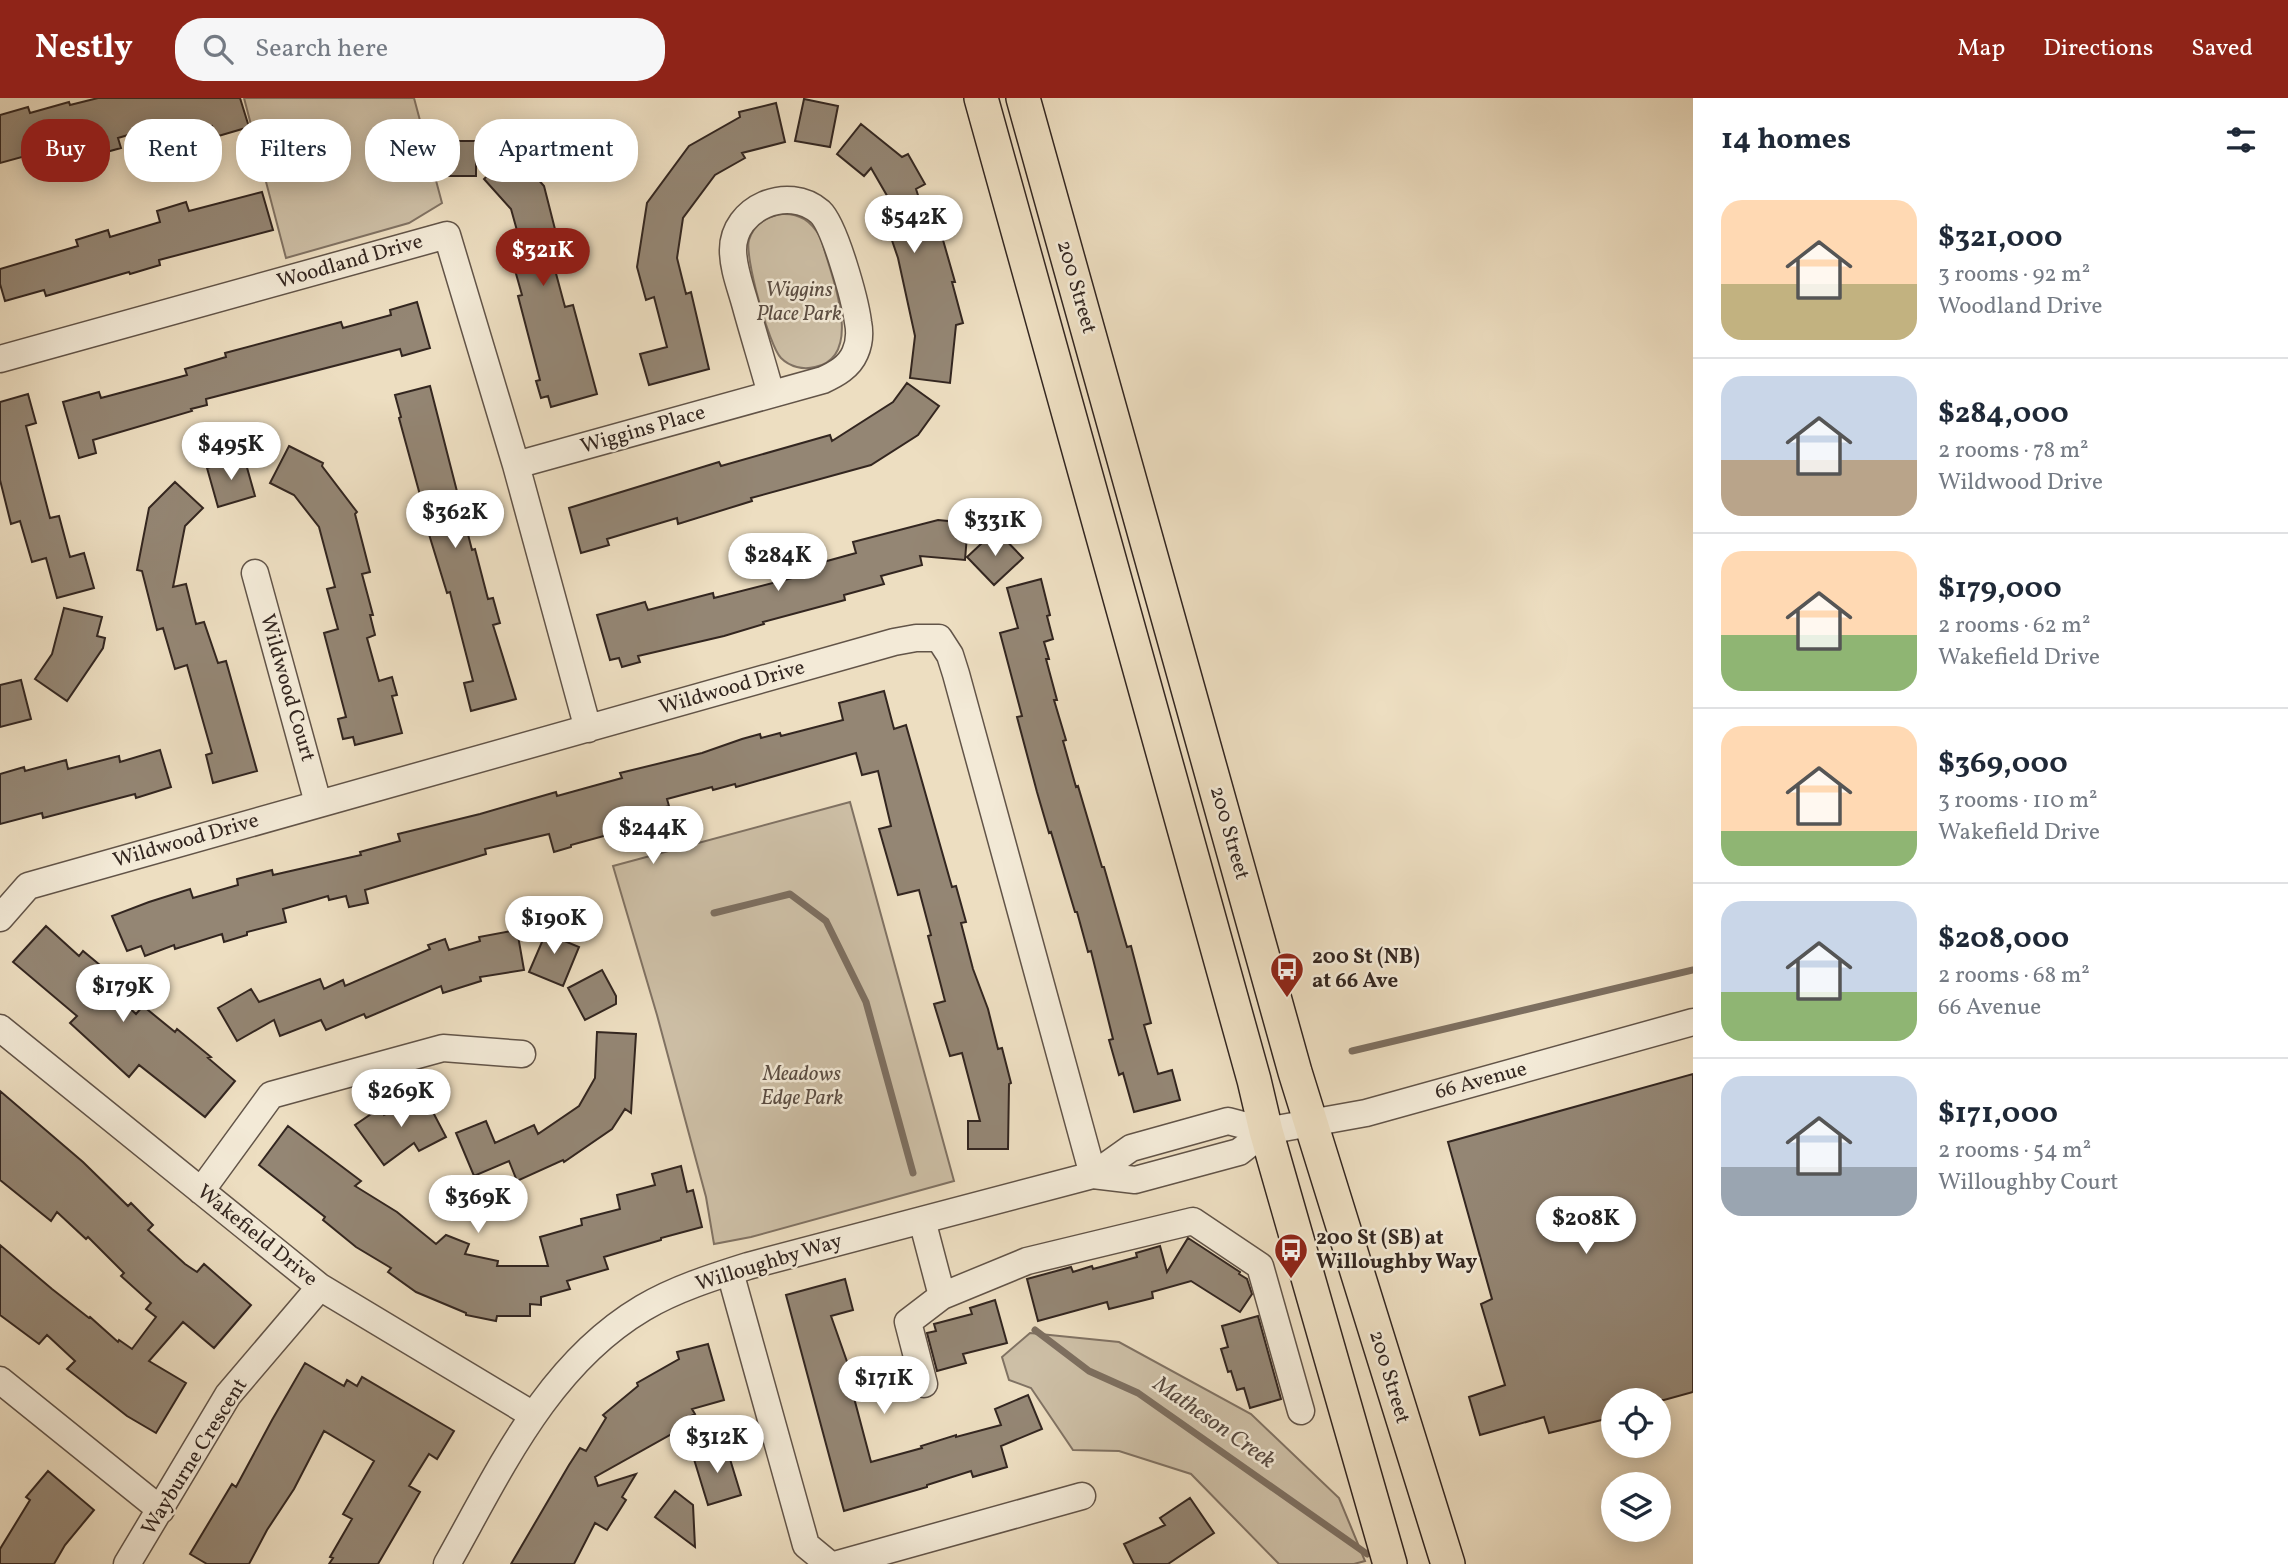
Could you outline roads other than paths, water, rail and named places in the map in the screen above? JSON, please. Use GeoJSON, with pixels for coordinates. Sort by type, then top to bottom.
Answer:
{"type":"FeatureCollection","features":[{"type":"Feature","properties":{"kind":"main road","name":"200 Street"},"geometry":{"type":"LineString","coordinates":[[981,98],[1266,1131],[1390,1564]]}},
{"type":"Feature","properties":{"kind":"main road","name":"200 Street"},"geometry":{"type":"LineString","coordinates":[[1023,98],[1311,1123],[1448,1564]]}},
{"type":"Feature","properties":{"kind":"street","name":"Wiggins Place"},"geometry":{"type":"LineString","coordinates":[[516,465],[823,380],[837,373],[851,360],[859,336],[856,310],[835,238],[819,212],[811,206],[785,200],[768,203],[752,212],[739,225],[733,251],[737,275],[771,394]]}},
{"type":"Feature","properties":{"kind":"street","name":"Woodland Drive"},"geometry":{"type":"LineString","coordinates":[[0,359],[447,235],[516,465],[588,729]]}},
{"type":"Feature","properties":{"kind":"street","name":"Wildwood Court"},"geometry":{"type":"LineString","coordinates":[[255,573],[318,803]]}},
{"type":"Feature","properties":{"kind":"street","name":"Wildwood Drive"},"geometry":{"type":"LineString","coordinates":[[0,918],[28,886],[894,642],[939,638],[950,655],[956,674],[1093,1175]]}},
{"type":"Feature","properties":{"kind":"street","name":"66 Avenue"},"geometry":{"type":"LineString","coordinates":[[1266,1131],[1366,1112],[1693,1022]]}},
{"type":"Feature","properties":{"kind":"street","name":"Wakefield Drive"},"geometry":{"type":"LineString","coordinates":[[0,1028],[320,1287],[533,1415]]}},
{"type":"Feature","properties":{"kind":"street"},"geometry":{"type":"LineString","coordinates":[[201,1191],[271,1095],[443,1048],[522,1054]]}},
{"type":"Feature","properties":{"kind":"street","name":"Willoughby Way"},"geometry":{"type":"LineString","coordinates":[[447,1564],[533,1415],[568,1370],[618,1325],[645,1306],[730,1272],[1093,1175],[1132,1148],[1228,1121],[1266,1131]]}},
{"type":"Feature","properties":{"kind":"street"},"geometry":{"type":"LineString","coordinates":[[922,1220],[942,1296]]}},
{"type":"Feature","properties":{"kind":"street"},"geometry":{"type":"LineString","coordinates":[[924,1384],[908,1322],[942,1296],[1027,1261],[1193,1222],[1260,1266],[1301,1411]]}},
{"type":"Feature","properties":{"kind":"street"},"geometry":{"type":"LineString","coordinates":[[730,1272],[806,1545],[829,1564]]}},
{"type":"Feature","properties":{"kind":"street","name":"Wayburne Crescent"},"geometry":{"type":"LineString","coordinates":[[127,1564],[228,1395],[320,1287]]}},
{"type":"Feature","properties":{"kind":"street"},"geometry":{"type":"LineString","coordinates":[[0,1380],[161,1510]]}},
{"type":"Feature","properties":{"kind":"street"},"geometry":{"type":"LineString","coordinates":[[838,1564],[1082,1496]]}},
{"type":"Feature","properties":{"kind":"waterway","name":"Matheson Creek"},"geometry":{"type":"LineString","coordinates":[[714,913],[790,894],[826,921],[866,1002],[913,1173]]}},
{"type":"Feature","properties":{"kind":"waterway"},"geometry":{"type":"LineString","coordinates":[[1352,1051],[1693,970]]}},
{"type":"Feature","properties":{"kind":"waterway","name":"Matheson Creek"},"geometry":{"type":"LineString","coordinates":[[1035,1330],[1089,1371],[1138,1393],[1367,1554]]}},
{"type":"Feature","properties":{"kind":"place","name":"200 St (NB) at 66 Ave"},"geometry":{"type":"Point","coordinates":[1287,999]}},
{"type":"Feature","properties":{"kind":"place","name":"200 St (SB) at Willoughby Way"},"geometry":{"type":"Point","coordinates":[1291,1280]}},
{"type":"Feature","properties":{"kind":"park label","name":"Wiggins Place Park"},"geometry":{"type":"Point","coordinates":[799,302]}},
{"type":"Feature","properties":{"kind":"park label","name":"Meadows Edge Park"},"geometry":{"type":"Point","coordinates":[802,1086]}}]}
